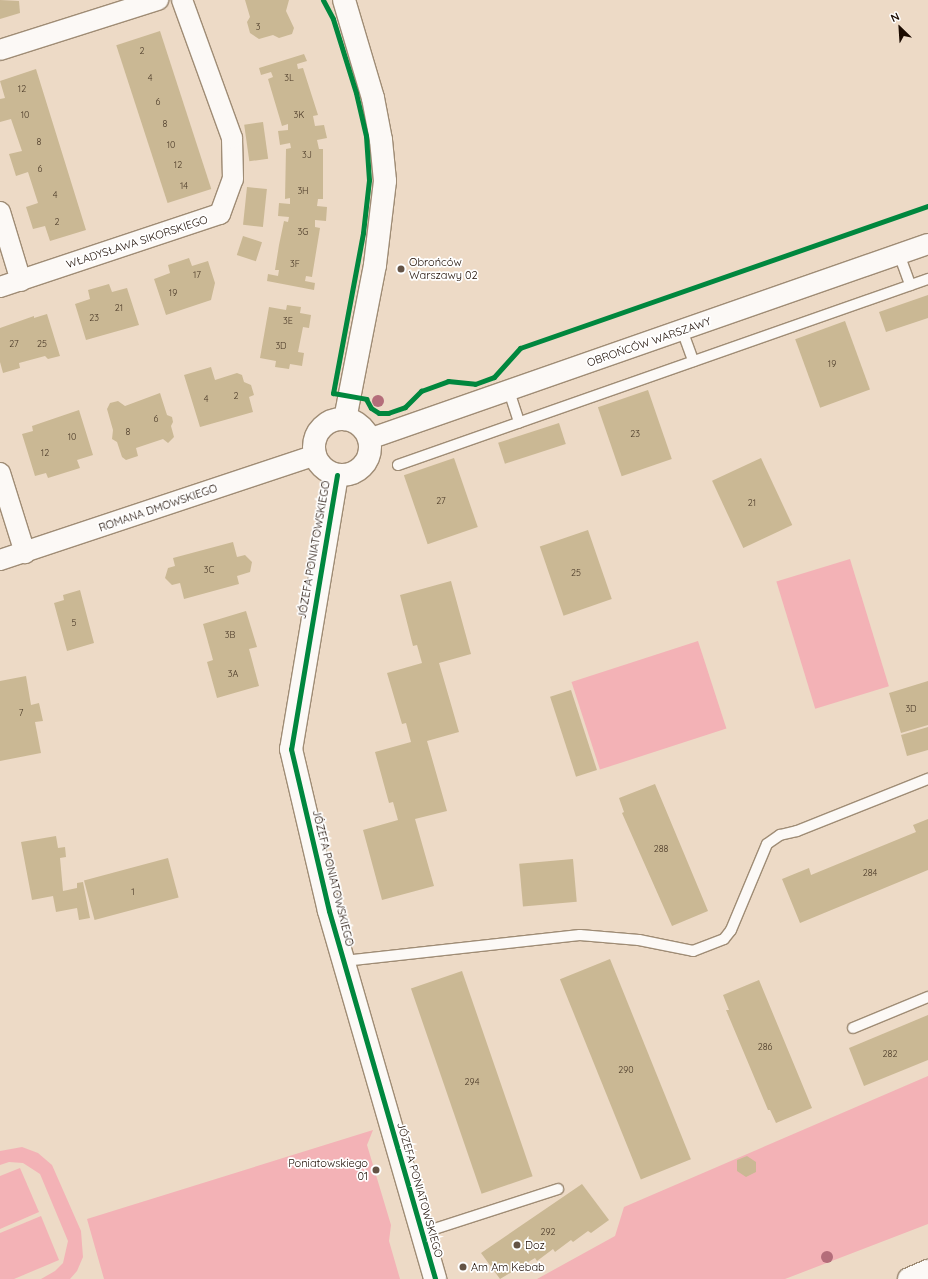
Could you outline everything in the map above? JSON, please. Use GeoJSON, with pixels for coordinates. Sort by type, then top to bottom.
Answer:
{"type":"FeatureCollection","features":[{"type":"Feature","properties":{"kind":"street"},"geometry":{"type":"LineString","coordinates":[[0,50],[158,0]]}},
{"type":"Feature","properties":{"kind":"street","name":"WŁADYSŁAWA SIKORSKIEGO"},"geometry":{"type":"LineString","coordinates":[[0,287],[220,214],[233,179],[232,138],[182,0]]}},
{"type":"Feature","properties":{"kind":"street"},"geometry":{"type":"LineString","coordinates":[[344,0],[374,98],[381,140],[385,181],[375,266],[345,419]]}},
{"type":"Feature","properties":{"kind":"street"},"geometry":{"type":"LineString","coordinates":[[0,212],[21,280]]}},
{"type":"Feature","properties":{"kind":"street","name":"OBROŃCÓW WARSZAWY"},"geometry":{"type":"LineString","coordinates":[[370,439],[928,244]]}},
{"type":"Feature","properties":{"kind":"street"},"geometry":{"type":"LineString","coordinates":[[345,419],[361,426],[370,439],[370,451],[362,467],[346,475],[337,475],[323,468],[315,455],[315,437],[320,429],[331,421],[345,419]]}},
{"type":"Feature","properties":{"kind":"street","name":"ROMANA DMOWSKIEGO"},"geometry":{"type":"LineString","coordinates":[[0,560],[25,553],[315,455]]}},
{"type":"Feature","properties":{"kind":"street"},"geometry":{"type":"LineString","coordinates":[[0,473],[25,553]]}},
{"type":"Feature","properties":{"kind":"street","name":"JÓZEFA PONIATOWSKIEGO"},"geometry":{"type":"LineString","coordinates":[[337,475],[291,749],[329,911],[435,1279]]}},
{"type":"Feature","properties":{"kind":"lane"},"geometry":{"type":"LineString","coordinates":[[899,254],[910,285]]}},
{"type":"Feature","properties":{"kind":"lane"},"geometry":{"type":"LineString","coordinates":[[398,465],[928,279]]}},
{"type":"Feature","properties":{"kind":"lane"},"geometry":{"type":"LineString","coordinates":[[682,330],[693,361]]}},
{"type":"Feature","properties":{"kind":"lane"},"geometry":{"type":"LineString","coordinates":[[509,391],[519,422]]}},
{"type":"Feature","properties":{"kind":"lane"},"geometry":{"type":"LineString","coordinates":[[344,961],[580,935],[639,940],[693,951],[724,939],[731,930],[767,844],[780,835],[797,831],[928,779]]}},
{"type":"Feature","properties":{"kind":"lane"},"geometry":{"type":"LineString","coordinates":[[854,1028],[928,997]]}},
{"type":"Feature","properties":{"kind":"lane"},"geometry":{"type":"LineString","coordinates":[[422,1233],[558,1189]]}},
{"type":"Feature","properties":{"kind":"shaded area"},"geometry":{"type":"Polygon","coordinates":[[[850,559],[889,686],[815,709],[776,582],[850,559]]]}},
{"type":"Feature","properties":{"kind":"shaded area"},"geometry":{"type":"Polygon","coordinates":[[[698,641],[726,728],[600,770],[572,682],[698,641]]]}},
{"type":"Feature","properties":{"kind":"shaded area"},"geometry":{"type":"Polygon","coordinates":[[[928,1076],[928,1224],[785,1279],[537,1279],[615,1236],[624,1207],[928,1076]]]}},
{"type":"Feature","properties":{"kind":"shaded area"},"geometry":{"type":"Polygon","coordinates":[[[373,1130],[367,1145],[391,1225],[389,1241],[400,1279],[104,1279],[87,1219],[373,1130]]]}},
{"type":"Feature","properties":{"kind":"shaded area"},"geometry":{"type":"Polygon","coordinates":[[[22,1147],[38,1153],[52,1165],[81,1231],[83,1257],[77,1271],[70,1279],[41,1279],[55,1271],[63,1263],[68,1241],[40,1174],[23,1163],[9,1162],[0,1165],[0,1151],[22,1147]]]}},
{"type":"Feature","properties":{"kind":"shaded area"},"geometry":{"type":"Polygon","coordinates":[[[20,1168],[39,1212],[0,1229],[0,1176],[20,1168]]]}},
{"type":"Feature","properties":{"kind":"shaded area"},"geometry":{"type":"Polygon","coordinates":[[[41,1216],[59,1260],[14,1279],[0,1279],[0,1233],[41,1216]]]}},
{"type":"Feature","properties":{"kind":"building"},"geometry":{"type":"Polygon","coordinates":[[[0,0],[19,1],[20,13],[0,19],[0,0]]]}},
{"type":"Feature","properties":{"kind":"building"},"geometry":{"type":"Polygon","coordinates":[[[245,0],[289,0],[286,11],[294,28],[292,34],[279,38],[273,35],[259,39],[250,33],[247,22],[250,17],[245,0]]]}},
{"type":"Feature","properties":{"kind":"building"},"geometry":{"type":"Polygon","coordinates":[[[160,31],[211,189],[168,203],[116,45],[160,31]]]}},
{"type":"Feature","properties":{"kind":"building"},"geometry":{"type":"Polygon","coordinates":[[[304,54],[307,61],[297,64],[298,69],[303,68],[318,115],[313,116],[315,126],[324,125],[327,138],[317,140],[319,149],[323,149],[323,199],[318,199],[317,206],[327,207],[326,221],[315,220],[315,227],[320,228],[312,277],[306,276],[305,281],[315,283],[314,290],[267,281],[268,274],[278,276],[279,270],[275,270],[279,245],[284,221],[288,222],[289,217],[278,216],[279,203],[290,204],[290,198],[285,199],[286,149],[291,148],[290,143],[280,145],[278,131],[288,130],[288,124],[282,126],[268,79],[273,77],[271,72],[261,75],[259,68],[304,54]]]}},
{"type":"Feature","properties":{"kind":"building"},"geometry":{"type":"Polygon","coordinates":[[[36,69],[86,230],[50,241],[45,226],[33,229],[26,207],[38,203],[28,172],[16,176],[9,154],[22,151],[11,119],[0,122],[0,99],[5,98],[0,81],[36,69]]]}},
{"type":"Feature","properties":{"kind":"building"},"geometry":{"type":"Polygon","coordinates":[[[263,122],[268,159],[249,161],[244,125],[263,122]]]}},
{"type":"Feature","properties":{"kind":"building"},"geometry":{"type":"Polygon","coordinates":[[[247,187],[267,189],[263,227],[243,225],[247,187]]]}},
{"type":"Feature","properties":{"kind":"building"},"geometry":{"type":"Polygon","coordinates":[[[243,236],[262,242],[256,261],[237,255],[243,236]]]}},
{"type":"Feature","properties":{"kind":"building"},"geometry":{"type":"Polygon","coordinates":[[[189,258],[192,266],[208,261],[215,283],[211,300],[166,315],[154,279],[170,273],[168,265],[189,258]]]}},
{"type":"Feature","properties":{"kind":"building"},"geometry":{"type":"Polygon","coordinates":[[[109,284],[112,292],[127,288],[139,325],[86,340],[75,304],[90,299],[88,290],[109,284]]]}},
{"type":"Feature","properties":{"kind":"building"},"geometry":{"type":"Polygon","coordinates":[[[928,295],[928,318],[886,332],[879,312],[928,295]]]}},
{"type":"Feature","properties":{"kind":"building"},"geometry":{"type":"Polygon","coordinates":[[[287,305],[301,307],[300,313],[311,315],[309,328],[303,327],[298,352],[304,353],[302,366],[290,364],[289,369],[275,367],[276,361],[260,358],[269,307],[286,310],[287,305]]]}},
{"type":"Feature","properties":{"kind":"building"},"geometry":{"type":"Polygon","coordinates":[[[47,314],[60,356],[48,359],[45,356],[19,363],[20,368],[3,373],[0,362],[0,328],[34,316],[34,318],[47,314]]]}},
{"type":"Feature","properties":{"kind":"building"},"geometry":{"type":"Polygon","coordinates":[[[845,321],[870,390],[820,408],[795,339],[845,321]]]}},
{"type":"Feature","properties":{"kind":"building"},"geometry":{"type":"Polygon","coordinates":[[[211,367],[215,380],[237,373],[242,375],[244,382],[251,385],[254,395],[249,397],[253,412],[200,427],[184,375],[211,367]]]}},
{"type":"Feature","properties":{"kind":"building"},"geometry":{"type":"Polygon","coordinates":[[[648,390],[672,459],[622,476],[598,407],[648,390]]]}},
{"type":"Feature","properties":{"kind":"building"},"geometry":{"type":"Polygon","coordinates":[[[160,393],[167,415],[172,417],[173,422],[171,426],[174,437],[168,443],[163,439],[136,448],[138,456],[126,460],[122,457],[117,442],[112,439],[113,430],[107,409],[110,403],[118,401],[125,406],[160,393]]]}},
{"type":"Feature","properties":{"kind":"building"},"geometry":{"type":"Polygon","coordinates":[[[79,410],[93,455],[77,460],[80,468],[48,478],[46,473],[35,476],[22,434],[33,431],[32,426],[79,410]]]}},
{"type":"Feature","properties":{"kind":"building"},"geometry":{"type":"Polygon","coordinates":[[[559,423],[566,444],[505,464],[498,443],[559,423]]]}},
{"type":"Feature","properties":{"kind":"building"},"geometry":{"type":"Polygon","coordinates":[[[454,458],[478,527],[428,544],[404,475],[454,458]]]}},
{"type":"Feature","properties":{"kind":"building"},"geometry":{"type":"Polygon","coordinates":[[[761,458],[792,525],[743,548],[712,481],[761,458]]]}},
{"type":"Feature","properties":{"kind":"building"},"geometry":{"type":"Polygon","coordinates":[[[588,530],[612,599],[564,616],[540,547],[588,530]]]}},
{"type":"Feature","properties":{"kind":"building"},"geometry":{"type":"Polygon","coordinates":[[[233,542],[237,557],[245,555],[252,562],[250,572],[237,576],[239,584],[184,599],[180,583],[172,585],[165,578],[168,568],[175,566],[173,558],[233,542]]]}},
{"type":"Feature","properties":{"kind":"building"},"geometry":{"type":"Polygon","coordinates":[[[451,581],[471,654],[439,663],[459,732],[427,741],[447,811],[415,819],[434,886],[382,900],[363,830],[398,820],[393,802],[389,803],[375,752],[411,742],[406,723],[402,724],[387,673],[422,663],[417,645],[413,646],[400,595],[451,581]]]}},
{"type":"Feature","properties":{"kind":"building"},"geometry":{"type":"Polygon","coordinates":[[[80,590],[94,643],[67,651],[54,603],[64,600],[63,595],[80,590]]]}},
{"type":"Feature","properties":{"kind":"building"},"geometry":{"type":"Polygon","coordinates":[[[246,611],[257,647],[249,649],[259,686],[217,698],[207,662],[213,660],[203,624],[246,611]]]}},
{"type":"Feature","properties":{"kind":"building"},"geometry":{"type":"Polygon","coordinates":[[[26,676],[31,705],[39,703],[43,721],[35,722],[41,753],[0,761],[0,681],[26,676]]]}},
{"type":"Feature","properties":{"kind":"building"},"geometry":{"type":"Polygon","coordinates":[[[928,681],[928,725],[901,733],[889,693],[928,681]]]}},
{"type":"Feature","properties":{"kind":"building"},"geometry":{"type":"Polygon","coordinates":[[[571,690],[597,770],[576,777],[550,697],[571,690]]]}},
{"type":"Feature","properties":{"kind":"building"},"geometry":{"type":"Polygon","coordinates":[[[928,727],[928,750],[907,756],[901,735],[928,727]]]}},
{"type":"Feature","properties":{"kind":"building"},"geometry":{"type":"Polygon","coordinates":[[[655,784],[708,911],[672,926],[622,813],[624,812],[619,798],[655,784]]]}},
{"type":"Feature","properties":{"kind":"building"},"geometry":{"type":"Polygon","coordinates":[[[928,819],[928,870],[800,923],[782,879],[809,868],[811,875],[916,832],[913,825],[928,819]]]}},
{"type":"Feature","properties":{"kind":"building"},"geometry":{"type":"Polygon","coordinates":[[[56,836],[58,848],[65,847],[66,857],[60,858],[63,891],[77,888],[77,883],[83,882],[90,918],[79,920],[77,908],[56,912],[53,896],[32,900],[21,842],[56,836]]]}},
{"type":"Feature","properties":{"kind":"building"},"geometry":{"type":"Polygon","coordinates":[[[168,858],[179,898],[95,920],[84,881],[168,858]]]}},
{"type":"Feature","properties":{"kind":"building"},"geometry":{"type":"Polygon","coordinates":[[[573,859],[577,902],[523,907],[519,864],[573,859]]]}},
{"type":"Feature","properties":{"kind":"building"},"geometry":{"type":"Polygon","coordinates":[[[610,959],[691,1159],[641,1180],[560,979],[610,959]]]}},
{"type":"Feature","properties":{"kind":"building"},"geometry":{"type":"Polygon","coordinates":[[[462,971],[533,1176],[482,1194],[411,989],[462,971]]]}},
{"type":"Feature","properties":{"kind":"building"},"geometry":{"type":"Polygon","coordinates":[[[759,980],[812,1108],[776,1123],[770,1110],[768,1110],[726,1010],[729,1010],[723,995],[759,980]]]}},
{"type":"Feature","properties":{"kind":"building"},"geometry":{"type":"Polygon","coordinates":[[[928,1015],[928,1060],[864,1086],[849,1048],[928,1015]]]}},
{"type":"Feature","properties":{"kind":"building"},"geometry":{"type":"Polygon","coordinates":[[[747,1156],[756,1162],[756,1172],[746,1177],[737,1171],[737,1160],[747,1156]]]}},
{"type":"Feature","properties":{"kind":"building"},"geometry":{"type":"Polygon","coordinates":[[[582,1184],[609,1220],[591,1233],[588,1231],[573,1242],[571,1240],[555,1252],[553,1249],[537,1261],[535,1258],[500,1279],[481,1253],[582,1184]]]}},
{"type":"Feature","properties":{"kind":"cycle path"},"geometry":{"type":"LineString","coordinates":[[323,0],[333,19],[356,93],[366,136],[369,180],[363,233],[333,393],[366,399],[371,408],[379,413],[388,413],[405,407],[421,391],[448,381],[475,384],[494,377],[520,348],[928,206]]}},
{"type":"Feature","properties":{"kind":"cycle path"},"geometry":{"type":"LineString","coordinates":[[337,475],[291,749],[329,911],[435,1279]]}},
{"type":"Feature","properties":{"kind":"place","name":"Obrońców Warszawy 02"},"geometry":{"type":"Point","coordinates":[401,269]}},
{"type":"Feature","properties":{"kind":"place","name":"Poniatowskiego 01"},"geometry":{"type":"Point","coordinates":[376,1170]}},
{"type":"Feature","properties":{"kind":"place","name":"Doz"},"geometry":{"type":"Point","coordinates":[517,1245]}},
{"type":"Feature","properties":{"kind":"place","name":"Am Am Kebab"},"geometry":{"type":"Point","coordinates":[463,1267]}}]}
